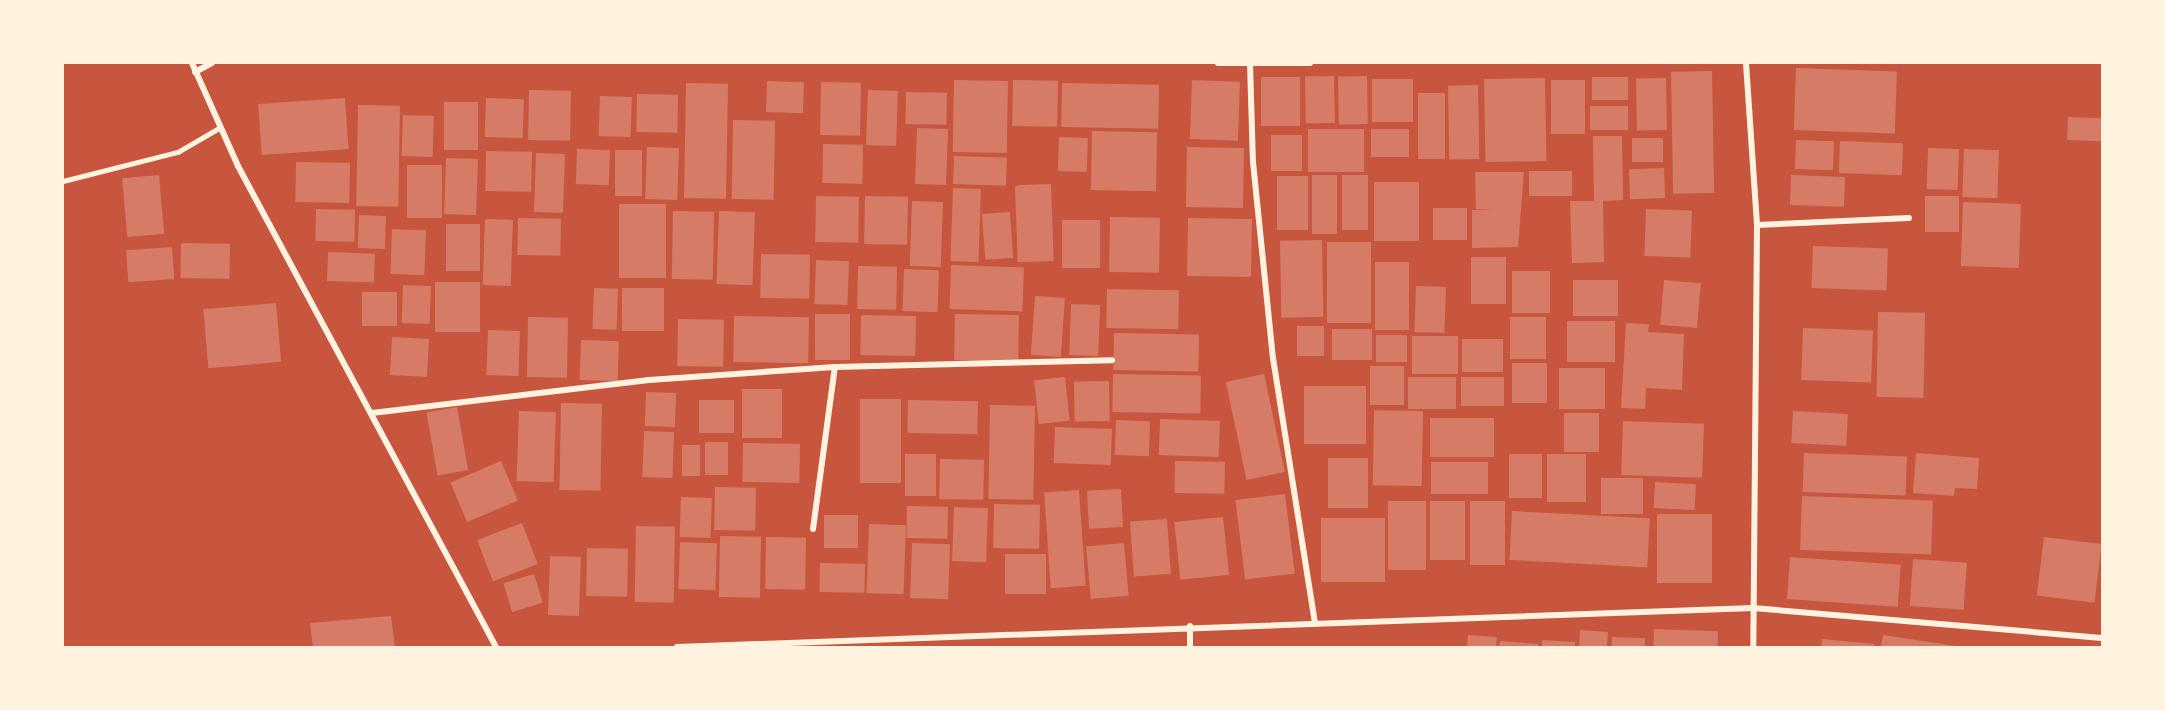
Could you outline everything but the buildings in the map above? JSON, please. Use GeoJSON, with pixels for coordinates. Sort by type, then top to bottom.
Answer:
{"type":"FeatureCollection","features":[{"type":"Feature","properties":{"kind":"street"},"geometry":{"type":"LineString","coordinates":[[192,63],[219,128],[496,647]]}},
{"type":"Feature","properties":{"kind":"street"},"geometry":{"type":"LineString","coordinates":[[195,72],[212,63]]}},
{"type":"Feature","properties":{"kind":"street"},"geometry":{"type":"LineString","coordinates":[[1218,63],[1310,63]]}},
{"type":"Feature","properties":{"kind":"street"},"geometry":{"type":"LineString","coordinates":[[1746,63],[1757,225],[1753,647]]}},
{"type":"Feature","properties":{"kind":"street"},"geometry":{"type":"LineString","coordinates":[[1250,64],[1253,162],[1273,358],[1316,624]]}},
{"type":"Feature","properties":{"kind":"street"},"geometry":{"type":"LineString","coordinates":[[1757,225],[1909,218]]}},
{"type":"Feature","properties":{"kind":"street"},"geometry":{"type":"LineString","coordinates":[[372,413],[649,380],[835,367],[1112,360]]}},
{"type":"Feature","properties":{"kind":"street"},"geometry":{"type":"LineString","coordinates":[[813,529],[835,367]]}},
{"type":"Feature","properties":{"kind":"street"},"geometry":{"type":"LineString","coordinates":[[676,647],[1234,623],[1316,624],[1753,608],[2102,638]]}},
{"type":"Feature","properties":{"kind":"street"},"geometry":{"type":"LineString","coordinates":[[1190,626],[1190,647]]}},
{"type":"Feature","properties":{"kind":"lane"},"geometry":{"type":"LineString","coordinates":[[63,181],[178,152],[219,128]]}}]}
